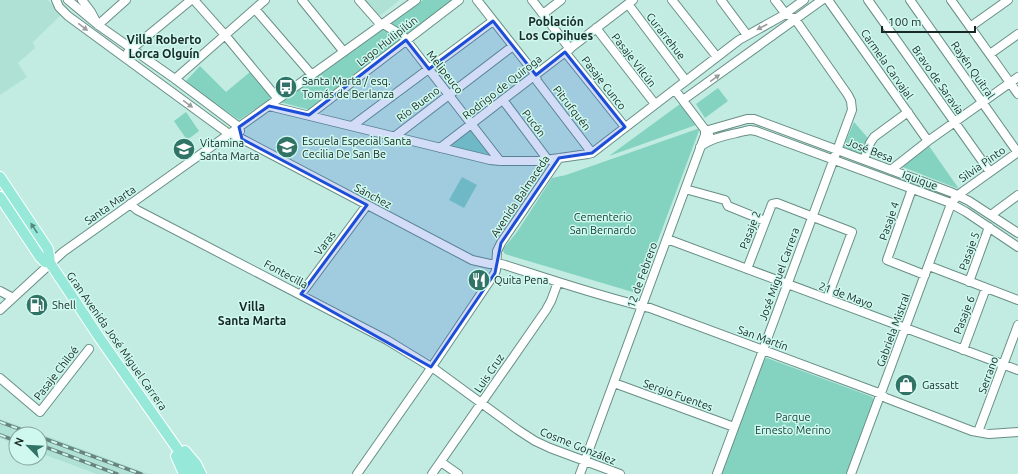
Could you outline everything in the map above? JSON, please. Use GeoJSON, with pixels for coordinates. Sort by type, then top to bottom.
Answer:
{"type":"FeatureCollection","features":[{"type":"Feature","properties":{"kind":"main road","name":"Gran Avenida José Miguel Carrera"},"geometry":{"type":"LineString","coordinates":[[0,177],[48,249],[50,263],[187,463],[192,474]]}},
{"type":"Feature","properties":{"kind":"main road","name":"Gran Avenida José Miguel Carrera"},"geometry":{"type":"LineString","coordinates":[[0,197],[40,257],[45,262],[50,263]]}},
{"type":"Feature","properties":{"kind":"main road","name":"Gran Avenida José Miguel Carrera"},"geometry":{"type":"LineString","coordinates":[[166,432],[184,474]]}},
{"type":"Feature","properties":{"kind":"main road","name":"Gran Avenida José Miguel Carrera"},"geometry":{"type":"LineString","coordinates":[[166,432],[192,458],[201,474]]}},
{"type":"Feature","properties":{"kind":"street","name":"Sánchez"},"geometry":{"type":"LineString","coordinates":[[56,0],[59,7],[68,16],[229,134],[242,139],[472,260],[483,263],[497,264]]}},
{"type":"Feature","properties":{"kind":"street"},"geometry":{"type":"LineString","coordinates":[[68,0],[98,25],[174,78],[239,127],[242,139]]}},
{"type":"Feature","properties":{"kind":"street"},"geometry":{"type":"LineString","coordinates":[[82,0],[98,25]]}},
{"type":"Feature","properties":{"kind":"street"},"geometry":{"type":"LineString","coordinates":[[98,25],[126,0]]}},
{"type":"Feature","properties":{"kind":"street"},"geometry":{"type":"LineString","coordinates":[[124,56],[131,48],[192,0],[225,35],[278,99]]}},
{"type":"Feature","properties":{"kind":"street"},"geometry":{"type":"LineString","coordinates":[[174,78],[265,0]]}},
{"type":"Feature","properties":{"kind":"street"},"geometry":{"type":"LineString","coordinates":[[302,0],[344,52]]}},
{"type":"Feature","properties":{"kind":"street"},"geometry":{"type":"LineString","coordinates":[[359,0],[381,25]]}},
{"type":"Feature","properties":{"kind":"street","name":"Santa Marta"},"geometry":{"type":"LineString","coordinates":[[0,310],[63,252],[416,0]]}},
{"type":"Feature","properties":{"kind":"street","name":"Lago Huilipilún"},"geometry":{"type":"LineString","coordinates":[[309,115],[459,0]]}},
{"type":"Feature","properties":{"kind":"street","name":"Pitrufquén"},"geometry":{"type":"LineString","coordinates":[[477,0],[536,75],[537,81],[592,153]]}},
{"type":"Feature","properties":{"kind":"street","name":"Pasaje Cunco"},"geometry":{"type":"LineString","coordinates":[[532,0],[625,128]]}},
{"type":"Feature","properties":{"kind":"street"},"geometry":{"type":"LineString","coordinates":[[543,14],[561,0]]}},
{"type":"Feature","properties":{"kind":"street"},"geometry":{"type":"LineString","coordinates":[[672,0],[717,57]]}},
{"type":"Feature","properties":{"kind":"street"},"geometry":{"type":"LineString","coordinates":[[721,0],[747,35]]}},
{"type":"Feature","properties":{"kind":"street"},"geometry":{"type":"LineString","coordinates":[[775,0],[785,13],[795,19]]}},
{"type":"Feature","properties":{"kind":"street","name":"Avenida Balmaceda"},"geometry":{"type":"LineString","coordinates":[[357,474],[495,273],[497,252],[501,243],[560,158],[592,153],[747,35],[785,13],[792,3],[804,0]]}},
{"type":"Feature","properties":{"kind":"street"},"geometry":{"type":"LineString","coordinates":[[683,100],[822,0]]}},
{"type":"Feature","properties":{"kind":"street","name":"Carmela Carvajal"},"geometry":{"type":"LineString","coordinates":[[828,0],[928,141]]}},
{"type":"Feature","properties":{"kind":"street","name":"Bravo de Saravia"},"geometry":{"type":"LineString","coordinates":[[868,0],[990,172]]}},
{"type":"Feature","properties":{"kind":"street","name":"Rayén Quitral"},"geometry":{"type":"LineString","coordinates":[[910,0],[1018,152]]}},
{"type":"Feature","properties":{"kind":"street"},"geometry":{"type":"LineString","coordinates":[[951,0],[1018,94]]}},
{"type":"Feature","properties":{"kind":"street"},"geometry":{"type":"LineString","coordinates":[[970,27],[1008,0]]}},
{"type":"Feature","properties":{"kind":"street","name":"Rodrigo de Quiroga"},"geometry":{"type":"LineString","coordinates":[[440,148],[630,2]]}},
{"type":"Feature","properties":{"kind":"street","name":"Curarrehue"},"geometry":{"type":"LineString","coordinates":[[630,2],[686,81]]}},
{"type":"Feature","properties":{"kind":"street"},"geometry":{"type":"LineString","coordinates":[[792,3],[795,19]]}},
{"type":"Feature","properties":{"kind":"street"},"geometry":{"type":"LineString","coordinates":[[255,9],[312,75]]}},
{"type":"Feature","properties":{"kind":"street","name":"José Miguel Carrera"},"geometry":{"type":"LineString","coordinates":[[717,474],[837,149],[851,116],[851,101],[848,95],[795,19]]}},
{"type":"Feature","properties":{"kind":"street"},"geometry":{"type":"LineString","coordinates":[[352,126],[493,21]]}},
{"type":"Feature","properties":{"kind":"street","name":"Melipeuco"},"geometry":{"type":"LineString","coordinates":[[381,25],[385,25],[403,36],[500,161]]}},
{"type":"Feature","properties":{"kind":"street","name":"Pasaje Vilcún"},"geometry":{"type":"LineString","coordinates":[[596,28],[655,104]]}},
{"type":"Feature","properties":{"kind":"street"},"geometry":{"type":"LineString","coordinates":[[990,54],[1018,34]]}},
{"type":"Feature","properties":{"kind":"street","name":"Río Bueno"},"geometry":{"type":"LineString","coordinates":[[394,136],[513,46]]}},
{"type":"Feature","properties":{"kind":"street"},"geometry":{"type":"LineString","coordinates":[[890,170],[1018,77]]}},
{"type":"Feature","properties":{"kind":"street"},"geometry":{"type":"LineString","coordinates":[[675,90],[705,131],[714,139]]}},
{"type":"Feature","properties":{"kind":"street","name":"Pucón"},"geometry":{"type":"LineString","coordinates":[[503,100],[548,160]]}},
{"type":"Feature","properties":{"kind":"street"},"geometry":{"type":"LineString","coordinates":[[269,106],[490,160],[538,161],[560,158]]}},
{"type":"Feature","properties":{"kind":"street"},"geometry":{"type":"LineString","coordinates":[[864,160],[874,136],[908,112]]}},
{"type":"Feature","properties":{"kind":"street","name":"José Besa"},"geometry":{"type":"LineString","coordinates":[[705,131],[752,118],[958,195],[1018,233]]}},
{"type":"Feature","properties":{"kind":"street","name":"Iquique"},"geometry":{"type":"LineString","coordinates":[[700,148],[714,139],[753,130],[952,204],[1018,247]]}},
{"type":"Feature","properties":{"kind":"street","name":"12 de Febrero"},"geometry":{"type":"LineString","coordinates":[[580,474],[705,135],[705,131]]}},
{"type":"Feature","properties":{"kind":"street","name":"Silvia Pinto"},"geometry":{"type":"LineString","coordinates":[[958,195],[1018,152]]}},
{"type":"Feature","properties":{"kind":"street"},"geometry":{"type":"LineString","coordinates":[[685,188],[725,200],[728,206],[765,221]]}},
{"type":"Feature","properties":{"kind":"street","name":"Pasaje 4"},"geometry":{"type":"LineString","coordinates":[[912,189],[887,260],[925,275]]}},
{"type":"Feature","properties":{"kind":"street","name":"Gabriela Mistral"},"geometry":{"type":"LineString","coordinates":[[853,473],[928,266],[952,204],[958,195]]}},
{"type":"Feature","properties":{"kind":"street"},"geometry":{"type":"LineString","coordinates":[[991,215],[1018,195]]}},
{"type":"Feature","properties":{"kind":"street","name":"Pasaje 2"},"geometry":{"type":"LineString","coordinates":[[747,269],[773,203],[777,203],[812,216]]}},
{"type":"Feature","properties":{"kind":"street","name":"Fontecilla"},"geometry":{"type":"LineString","coordinates":[[130,204],[137,210],[387,340],[431,367]]}},
{"type":"Feature","properties":{"kind":"street","name":"Varas"},"geometry":{"type":"LineString","coordinates":[[301,294],[367,205]]}},
{"type":"Feature","properties":{"kind":"street"},"geometry":{"type":"LineString","coordinates":[[812,216],[852,232],[827,299]]}},
{"type":"Feature","properties":{"kind":"street","name":"Pasaje 5"},"geometry":{"type":"LineString","coordinates":[[969,282],[989,227]]}},
{"type":"Feature","properties":{"kind":"street","name":"21 de Mayo"},"geometry":{"type":"LineString","coordinates":[[667,239],[1018,370]]}},
{"type":"Feature","properties":{"kind":"street","name":"San Martín"},"geometry":{"type":"LineString","coordinates":[[497,264],[506,265],[635,305],[658,310],[978,432],[995,434],[1018,432]]}},
{"type":"Feature","properties":{"kind":"street"},"geometry":{"type":"LineString","coordinates":[[928,266],[1018,300]]}},
{"type":"Feature","properties":{"kind":"street","name":"Luis Cruz"},"geometry":{"type":"LineString","coordinates":[[432,474],[546,310],[558,282]]}},
{"type":"Feature","properties":{"kind":"street","name":"Pasaje 6"},"geometry":{"type":"LineString","coordinates":[[963,350],[986,288]]}},
{"type":"Feature","properties":{"kind":"street"},"geometry":{"type":"LineString","coordinates":[[0,291],[13,298]]}},
{"type":"Feature","properties":{"kind":"street","name":"Serrano"},"geometry":{"type":"LineString","coordinates":[[978,432],[1018,325]]}},
{"type":"Feature","properties":{"kind":"street","name":"Pasaje Chiloé"},"geometry":{"type":"LineString","coordinates":[[0,378],[40,412],[89,349]]}},
{"type":"Feature","properties":{"kind":"street","name":"Cosme González"},"geometry":{"type":"LineString","coordinates":[[431,367],[531,439],[550,448],[620,474]]}},
{"type":"Feature","properties":{"kind":"street","name":"Sergio Fuentes"},"geometry":{"type":"LineString","coordinates":[[614,383],[734,427]]}},
{"type":"Feature","properties":{"kind":"street"},"geometry":{"type":"LineString","coordinates":[[441,462],[458,474]]}},
{"type":"Feature","properties":{"kind":"highlighted area"},"geometry":{"type":"Polygon","coordinates":[[[493,21],[536,75],[565,52],[625,127],[592,153],[559,158],[501,243],[495,273],[431,367],[301,294],[367,205],[242,139],[239,127],[269,106],[309,115],[406,40],[429,69],[493,21]]]}},
{"type":"Feature","properties":{"kind":"shaded area"},"geometry":{"type":"Polygon","coordinates":[[[0,0],[48,0],[61,15],[33,42],[35,48],[18,63],[27,77],[0,95],[0,0]]]}},
{"type":"Feature","properties":{"kind":"shaded area"},"geometry":{"type":"Polygon","coordinates":[[[364,0],[400,0],[378,17],[364,0]]]}},
{"type":"Feature","properties":{"kind":"shaded area"},"geometry":{"type":"Polygon","coordinates":[[[0,419],[19,426],[8,426],[8,441],[0,438],[0,419]]]}},
{"type":"Feature","properties":{"kind":"shaded area"},"geometry":{"type":"Polygon","coordinates":[[[48,437],[149,474],[97,474],[48,456],[48,437]]]}},
{"type":"Feature","properties":{"kind":"green space"},"geometry":{"type":"Polygon","coordinates":[[[423,0],[452,0],[406,35],[390,24],[423,0]]]}},
{"type":"Feature","properties":{"kind":"green space"},"geometry":{"type":"Polygon","coordinates":[[[382,27],[401,37],[402,40],[310,110],[280,102],[280,100],[382,27]]]}},
{"type":"Feature","properties":{"kind":"green space"},"geometry":{"type":"Polygon","coordinates":[[[200,66],[226,92],[250,72],[272,98],[239,120],[185,82],[200,66]]]}},
{"type":"Feature","properties":{"kind":"green space"},"geometry":{"type":"Polygon","coordinates":[[[718,88],[728,101],[705,118],[696,104],[718,88]]]}},
{"type":"Feature","properties":{"kind":"green space"},"geometry":{"type":"Polygon","coordinates":[[[680,104],[696,125],[609,156],[680,104]]]}},
{"type":"Feature","properties":{"kind":"green space"},"geometry":{"type":"Polygon","coordinates":[[[186,112],[199,131],[187,140],[174,121],[186,112]]]}},
{"type":"Feature","properties":{"kind":"green space"},"geometry":{"type":"Polygon","coordinates":[[[854,122],[868,138],[861,155],[843,148],[854,122]]]}},
{"type":"Feature","properties":{"kind":"green space","name":"Cementerio San Bernardo"},"geometry":{"type":"Polygon","coordinates":[[[700,128],[648,267],[644,265],[635,284],[640,287],[640,290],[636,293],[505,254],[503,251],[552,178],[566,175],[700,128]]]}},
{"type":"Feature","properties":{"kind":"green space"},"geometry":{"type":"Polygon","coordinates":[[[471,129],[492,155],[447,147],[471,129]]]}},
{"type":"Feature","properties":{"kind":"green space"},"geometry":{"type":"Polygon","coordinates":[[[929,146],[959,189],[900,166],[929,146]]]}},
{"type":"Feature","properties":{"kind":"green space"},"geometry":{"type":"Polygon","coordinates":[[[462,177],[477,185],[464,208],[449,200],[462,177]]]}},
{"type":"Feature","properties":{"kind":"green space","name":"Parque Ernesto Merino"},"geometry":{"type":"Polygon","coordinates":[[[767,358],[873,398],[874,403],[847,474],[719,474],[763,359],[767,358]]]}},
{"type":"Feature","properties":{"kind":"railway"},"geometry":{"type":"LineString","coordinates":[[0,422],[11,426]]}},
{"type":"Feature","properties":{"kind":"railway"},"geometry":{"type":"LineString","coordinates":[[0,435],[8,438]]}},
{"type":"Feature","properties":{"kind":"railway"},"geometry":{"type":"LineString","coordinates":[[48,440],[141,474]]}},
{"type":"Feature","properties":{"kind":"railway"},"geometry":{"type":"LineString","coordinates":[[48,448],[117,474]]}},
{"type":"Feature","properties":{"kind":"place","name":"Santa Marta / esq. Tomás de Berlanza"},"geometry":{"type":"Point","coordinates":[286,87]}},
{"type":"Feature","properties":{"kind":"place","name":"Escuela Especial Santa Cecilia De San Be"},"geometry":{"type":"Point","coordinates":[287,147]}},
{"type":"Feature","properties":{"kind":"place","name":"Vitamina Santa Marta"},"geometry":{"type":"Point","coordinates":[184,149]}},
{"type":"Feature","properties":{"kind":"place","name":"Quita Pena"},"geometry":{"type":"Point","coordinates":[479,280]}},
{"type":"Feature","properties":{"kind":"place","name":"Shell"},"geometry":{"type":"Point","coordinates":[37,305]}},
{"type":"Feature","properties":{"kind":"place","name":"Gassatt"},"geometry":{"type":"Point","coordinates":[906,385]}},
{"type":"Feature","properties":{"kind":"district","name":"Población Los Copihues"},"geometry":{"type":"Point","coordinates":[556,28]}},
{"type":"Feature","properties":{"kind":"district","name":"Villa Roberto Lorca Olguín"},"geometry":{"type":"Point","coordinates":[164,46]}},
{"type":"Feature","properties":{"kind":"district","name":"Villa Santa Marta"},"geometry":{"type":"Point","coordinates":[252,313]}}]}
